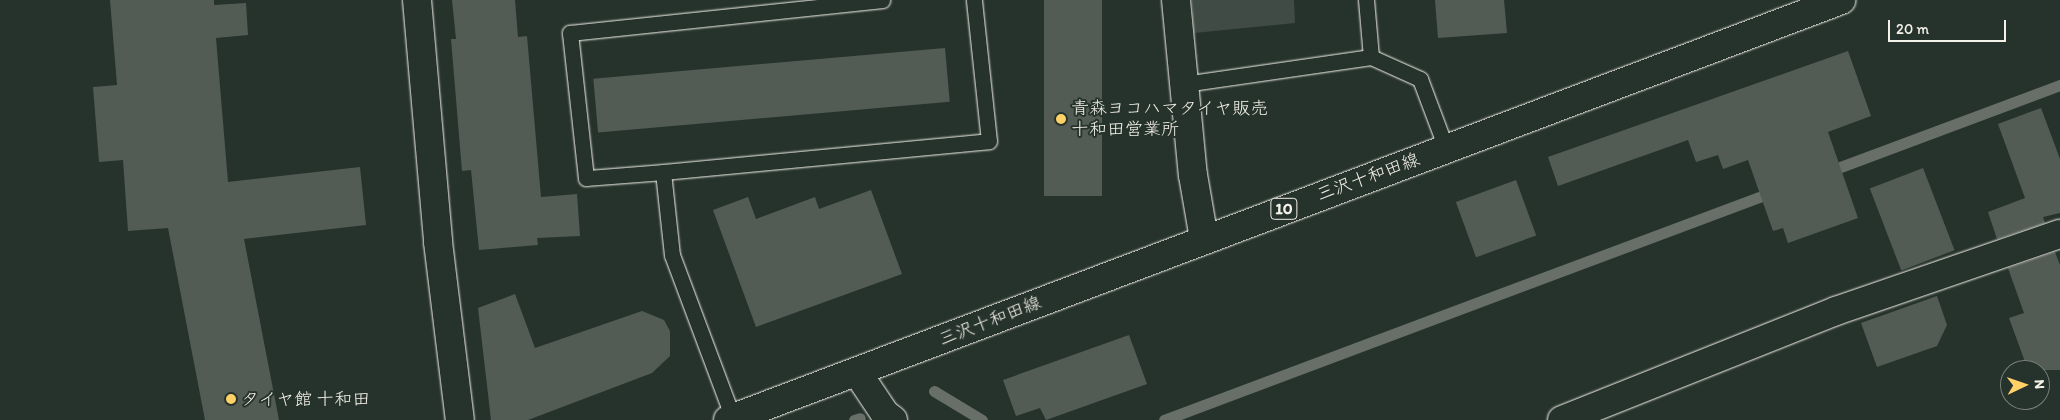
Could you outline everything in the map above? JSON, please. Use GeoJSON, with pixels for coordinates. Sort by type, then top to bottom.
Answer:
{"type":"FeatureCollection","features":[{"type":"Feature","properties":{"kind":"street"},"geometry":{"type":"LineString","coordinates":[[417,0],[438,242],[460,420]]}},
{"type":"Feature","properties":{"kind":"street"},"geometry":{"type":"LineString","coordinates":[[1176,0],[1192,175],[1204,239]]}},
{"type":"Feature","properties":{"kind":"street","name":"三沢十和田線"},"geometry":{"type":"LineString","coordinates":[[731,419],[1446,148],[1801,7],[1841,0]]}},
{"type":"Feature","properties":{"kind":"street"},"geometry":{"type":"LineString","coordinates":[[1562,420],[1836,310],[2060,234]]}},
{"type":"Feature","properties":{"kind":"street"},"geometry":{"type":"LineString","coordinates":[[857,372],[885,414],[893,420]]}},
{"type":"Feature","properties":{"kind":"lane"},"geometry":{"type":"LineString","coordinates":[[882,0],[570,33],[586,178],[989,141],[974,0]]}},
{"type":"Feature","properties":{"kind":"lane"},"geometry":{"type":"LineString","coordinates":[[1366,0],[1370,57]]}},
{"type":"Feature","properties":{"kind":"lane"},"geometry":{"type":"LineString","coordinates":[[1184,84],[1370,57],[1420,79],[1446,148]]}},
{"type":"Feature","properties":{"kind":"lane"},"geometry":{"type":"LineString","coordinates":[[663,172],[672,255],[731,419]]}},
{"type":"Feature","properties":{"kind":"shaded area"},"geometry":{"type":"Polygon","coordinates":[[[1192,0],[1294,0],[1295,23],[1194,33],[1192,0]]]}},
{"type":"Feature","properties":{"kind":"building"},"geometry":{"type":"Polygon","coordinates":[[[110,0],[214,0],[214,5],[246,3],[248,35],[216,38],[228,182],[360,167],[366,225],[244,239],[279,420],[205,420],[168,228],[128,231],[123,160],[99,162],[93,87],[117,85],[110,0]]]}},
{"type":"Feature","properties":{"kind":"building"},"geometry":{"type":"Polygon","coordinates":[[[452,0],[515,0],[518,37],[527,36],[541,197],[577,194],[580,236],[537,238],[538,245],[479,250],[471,170],[462,171],[451,39],[456,39],[452,0]]]}},
{"type":"Feature","properties":{"kind":"building"},"geometry":{"type":"Polygon","coordinates":[[[1044,0],[1102,0],[1102,196],[1044,196],[1044,0]]]}},
{"type":"Feature","properties":{"kind":"building"},"geometry":{"type":"Polygon","coordinates":[[[1435,0],[1504,0],[1507,33],[1438,38],[1435,0]]]}},
{"type":"Feature","properties":{"kind":"building"},"geometry":{"type":"Polygon","coordinates":[[[945,48],[950,102],[598,133],[593,79],[945,48]]]}},
{"type":"Feature","properties":{"kind":"building"},"geometry":{"type":"Polygon","coordinates":[[[1848,51],[1871,116],[1828,132],[1858,218],[1788,243],[1783,228],[1773,231],[1748,160],[1723,169],[1718,155],[1696,162],[1688,140],[1558,186],[1548,157],[1848,51]]]}},
{"type":"Feature","properties":{"kind":"building"},"geometry":{"type":"Polygon","coordinates":[[[2041,108],[2060,159],[2060,213],[2043,217],[2045,223],[1997,239],[1988,212],[2025,198],[1998,124],[2041,108]]]}},
{"type":"Feature","properties":{"kind":"building"},"geometry":{"type":"Polygon","coordinates":[[[1923,168],[1955,250],[1901,271],[1870,188],[1923,168]]]}},
{"type":"Feature","properties":{"kind":"building"},"geometry":{"type":"Polygon","coordinates":[[[1516,180],[1536,235],[1476,257],[1456,202],[1516,180]]]}},
{"type":"Feature","properties":{"kind":"building"},"geometry":{"type":"Polygon","coordinates":[[[871,190],[902,274],[756,327],[713,210],[748,197],[756,219],[815,197],[819,209],[871,190]]]}},
{"type":"Feature","properties":{"kind":"building"},"geometry":{"type":"Polygon","coordinates":[[[2055,252],[2060,265],[2060,370],[2050,370],[2050,360],[2024,360],[2009,318],[2024,313],[2008,268],[2055,252]]]}},
{"type":"Feature","properties":{"kind":"building"},"geometry":{"type":"Polygon","coordinates":[[[515,294],[535,348],[642,311],[664,320],[670,331],[670,356],[652,373],[528,420],[491,420],[478,308],[515,294]]]}},
{"type":"Feature","properties":{"kind":"building"},"geometry":{"type":"Polygon","coordinates":[[[1937,296],[1947,325],[1937,346],[1877,367],[1861,323],[1937,296]]]}},
{"type":"Feature","properties":{"kind":"building"},"geometry":{"type":"Polygon","coordinates":[[[1129,335],[1147,384],[1046,420],[1040,408],[1016,416],[1003,380],[1129,335]]]}},
{"type":"Feature","properties":{"kind":"waterway"},"geometry":{"type":"LineString","coordinates":[[1827,172],[2060,85]]}},
{"type":"Feature","properties":{"kind":"waterway"},"geometry":{"type":"LineString","coordinates":[[1164,420],[1775,191]]}},
{"type":"Feature","properties":{"kind":"waterway"},"geometry":{"type":"LineString","coordinates":[[934,391],[982,420]]}},
{"type":"Feature","properties":{"kind":"waterway"},"geometry":{"type":"LineString","coordinates":[[854,420],[860,418]]}},
{"type":"Feature","properties":{"kind":"place","name":"青森ヨコハマタイヤ販売 十和田営業所"},"geometry":{"type":"Point","coordinates":[1061,119]}},
{"type":"Feature","properties":{"kind":"place","name":"タイヤ館 十和田"},"geometry":{"type":"Point","coordinates":[231,399]}}]}
